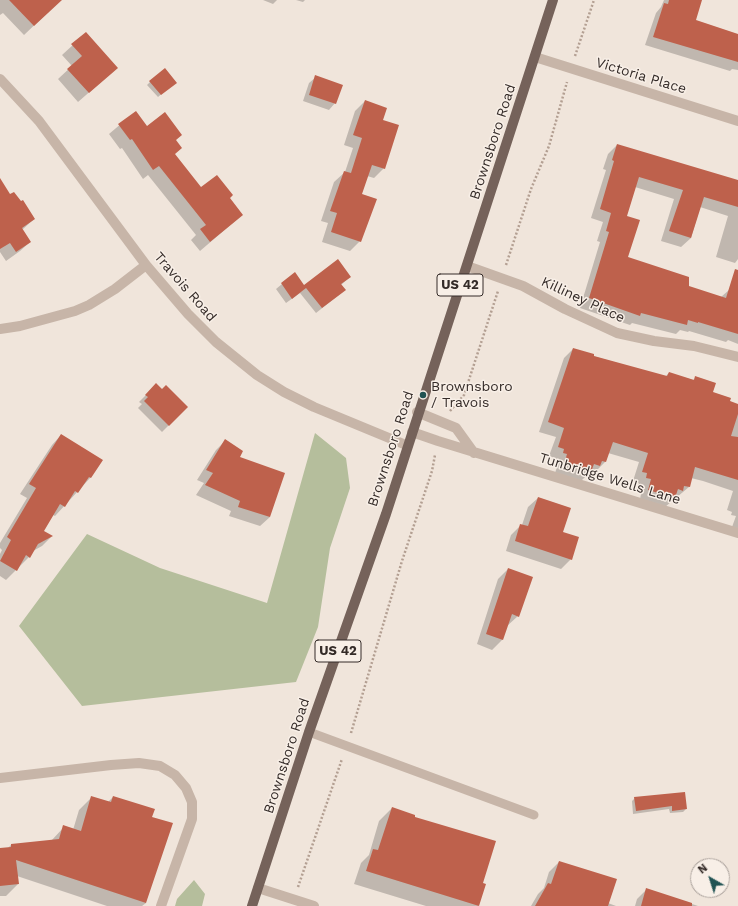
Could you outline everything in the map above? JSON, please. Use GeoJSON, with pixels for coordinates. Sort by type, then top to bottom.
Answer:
{"type":"FeatureCollection","features":[{"type":"Feature","properties":{"kind":"main road","name":"Brownsboro Road"},"geometry":{"type":"LineString","coordinates":[[252,906],[309,732],[386,514],[417,412],[467,266],[553,0]]}},
{"type":"Feature","properties":{"kind":"street","name":"Victoria Place"},"geometry":{"type":"LineString","coordinates":[[535,58],[738,121]]}},
{"type":"Feature","properties":{"kind":"street","name":"Travois Road"},"geometry":{"type":"LineString","coordinates":[[0,79],[39,121],[146,265],[188,314],[216,342],[257,375],[284,392],[314,407],[406,446]]}},
{"type":"Feature","properties":{"kind":"street"},"geometry":{"type":"LineString","coordinates":[[0,329],[20,326],[75,311],[89,305],[115,289],[146,265]]}},
{"type":"Feature","properties":{"kind":"street","name":"Killiney Place"},"geometry":{"type":"LineString","coordinates":[[467,266],[522,286],[565,309],[617,333],[654,341],[694,346],[738,357]]}},
{"type":"Feature","properties":{"kind":"street"},"geometry":{"type":"LineString","coordinates":[[417,412],[456,428],[474,452]]}},
{"type":"Feature","properties":{"kind":"street","name":"Tunbridge Wells Lane"},"geometry":{"type":"LineString","coordinates":[[412,432],[738,533]]}},
{"type":"Feature","properties":{"kind":"street"},"geometry":{"type":"LineString","coordinates":[[0,778],[140,763],[160,766],[175,775],[186,788],[192,802],[192,819],[161,906]]}},
{"type":"Feature","properties":{"kind":"street"},"geometry":{"type":"LineString","coordinates":[[258,888],[314,906]]}},
{"type":"Feature","properties":{"kind":"lane"},"geometry":{"type":"LineString","coordinates":[[309,732],[534,815]]}},
{"type":"Feature","properties":{"kind":"green space"},"geometry":{"type":"Polygon","coordinates":[[[315,433],[346,458],[350,488],[330,548],[318,627],[296,682],[82,706],[19,626],[87,534],[160,568],[267,603],[315,433]]]}},
{"type":"Feature","properties":{"kind":"green space"},"geometry":{"type":"Polygon","coordinates":[[[194,880],[205,894],[202,906],[175,906],[177,899],[194,880]]]}},
{"type":"Feature","properties":{"kind":"building"},"geometry":{"type":"Polygon","coordinates":[[[9,0],[62,0],[34,26],[9,0]]]}},
{"type":"Feature","properties":{"kind":"building"},"geometry":{"type":"Polygon","coordinates":[[[669,0],[702,0],[696,20],[738,34],[738,62],[653,37],[664,3],[668,4],[669,0]]]}},
{"type":"Feature","properties":{"kind":"building"},"geometry":{"type":"Polygon","coordinates":[[[86,32],[118,68],[89,93],[67,69],[82,56],[71,44],[86,32]]]}},
{"type":"Feature","properties":{"kind":"building"},"geometry":{"type":"Polygon","coordinates":[[[165,68],[177,83],[161,95],[149,81],[165,68]]]}},
{"type":"Feature","properties":{"kind":"building"},"geometry":{"type":"Polygon","coordinates":[[[315,75],[343,85],[336,104],[309,95],[315,75]]]}},
{"type":"Feature","properties":{"kind":"building"},"geometry":{"type":"Polygon","coordinates":[[[365,100],[387,108],[383,120],[399,125],[385,169],[372,165],[362,194],[377,199],[361,242],[331,232],[337,213],[330,211],[344,171],[351,173],[362,138],[353,135],[365,100]]]}},
{"type":"Feature","properties":{"kind":"building"},"geometry":{"type":"Polygon","coordinates":[[[136,111],[147,126],[165,112],[182,135],[176,140],[182,148],[175,154],[201,187],[217,175],[233,195],[230,198],[243,215],[210,242],[200,229],[206,225],[159,166],[153,170],[132,139],[130,140],[118,124],[136,111]]]}},
{"type":"Feature","properties":{"kind":"building"},"geometry":{"type":"Polygon","coordinates":[[[617,144],[738,180],[738,207],[704,197],[691,238],[669,231],[683,190],[639,177],[627,216],[640,220],[628,257],[689,277],[689,286],[726,298],[735,269],[738,270],[738,334],[688,320],[687,325],[641,313],[640,316],[589,298],[609,232],[606,231],[611,213],[600,209],[614,161],[612,160],[617,144]]]}},
{"type":"Feature","properties":{"kind":"building"},"geometry":{"type":"Polygon","coordinates":[[[0,178],[10,194],[14,192],[21,201],[23,200],[35,219],[22,228],[31,242],[16,252],[10,243],[0,249],[0,178]]]}},
{"type":"Feature","properties":{"kind":"building"},"geometry":{"type":"Polygon","coordinates":[[[338,259],[351,277],[341,284],[346,290],[322,308],[306,288],[292,299],[281,283],[295,272],[304,285],[338,259]]]}},
{"type":"Feature","properties":{"kind":"building"},"geometry":{"type":"Polygon","coordinates":[[[573,348],[594,354],[594,356],[667,376],[669,372],[694,380],[695,376],[716,383],[713,392],[731,398],[730,401],[738,404],[738,414],[731,436],[738,437],[738,480],[695,467],[690,487],[684,486],[683,491],[678,489],[675,498],[648,490],[651,479],[646,478],[647,473],[642,472],[648,453],[613,442],[606,462],[602,461],[600,466],[594,464],[591,472],[564,464],[567,454],[563,453],[564,449],[558,447],[564,428],[548,422],[573,348]]]}},
{"type":"Feature","properties":{"kind":"building"},"geometry":{"type":"Polygon","coordinates":[[[156,383],[162,389],[166,385],[188,407],[169,426],[144,401],[148,397],[145,395],[156,383]]]}},
{"type":"Feature","properties":{"kind":"building"},"geometry":{"type":"Polygon","coordinates":[[[61,434],[103,460],[91,478],[89,477],[78,493],[75,491],[65,507],[60,504],[44,531],[53,536],[38,544],[30,558],[26,555],[17,571],[0,561],[11,540],[7,537],[36,488],[29,484],[61,434]]]}},
{"type":"Feature","properties":{"kind":"building"},"geometry":{"type":"Polygon","coordinates":[[[225,439],[243,451],[240,457],[285,473],[270,517],[238,507],[240,501],[205,485],[213,473],[206,470],[225,439]]]}},
{"type":"Feature","properties":{"kind":"building"},"geometry":{"type":"Polygon","coordinates":[[[538,497],[571,508],[563,532],[579,537],[572,560],[515,541],[520,524],[528,526],[538,497]]]}},
{"type":"Feature","properties":{"kind":"building"},"geometry":{"type":"Polygon","coordinates":[[[508,568],[533,577],[519,617],[512,614],[503,640],[486,634],[508,568]]]}},
{"type":"Feature","properties":{"kind":"building"},"geometry":{"type":"Polygon","coordinates":[[[685,792],[687,809],[672,811],[672,806],[636,811],[634,797],[685,792]]]}},
{"type":"Feature","properties":{"kind":"building"},"geometry":{"type":"Polygon","coordinates":[[[91,796],[111,802],[113,796],[155,809],[152,817],[173,823],[146,903],[16,860],[19,884],[0,886],[0,848],[11,847],[11,844],[59,839],[63,825],[81,831],[91,796]]]}},
{"type":"Feature","properties":{"kind":"building"},"geometry":{"type":"Polygon","coordinates":[[[392,807],[415,815],[415,817],[496,841],[483,883],[486,884],[479,906],[366,871],[373,849],[378,850],[392,807]]]}},
{"type":"Feature","properties":{"kind":"building"},"geometry":{"type":"Polygon","coordinates":[[[559,861],[617,879],[608,906],[535,906],[548,883],[551,884],[559,861]]]}},
{"type":"Feature","properties":{"kind":"building"},"geometry":{"type":"Polygon","coordinates":[[[646,888],[692,903],[692,906],[641,906],[646,888]]]}},
{"type":"Feature","properties":{"kind":"place","name":"Brownsboro / Travois"},"geometry":{"type":"Point","coordinates":[423,395]}}]}
